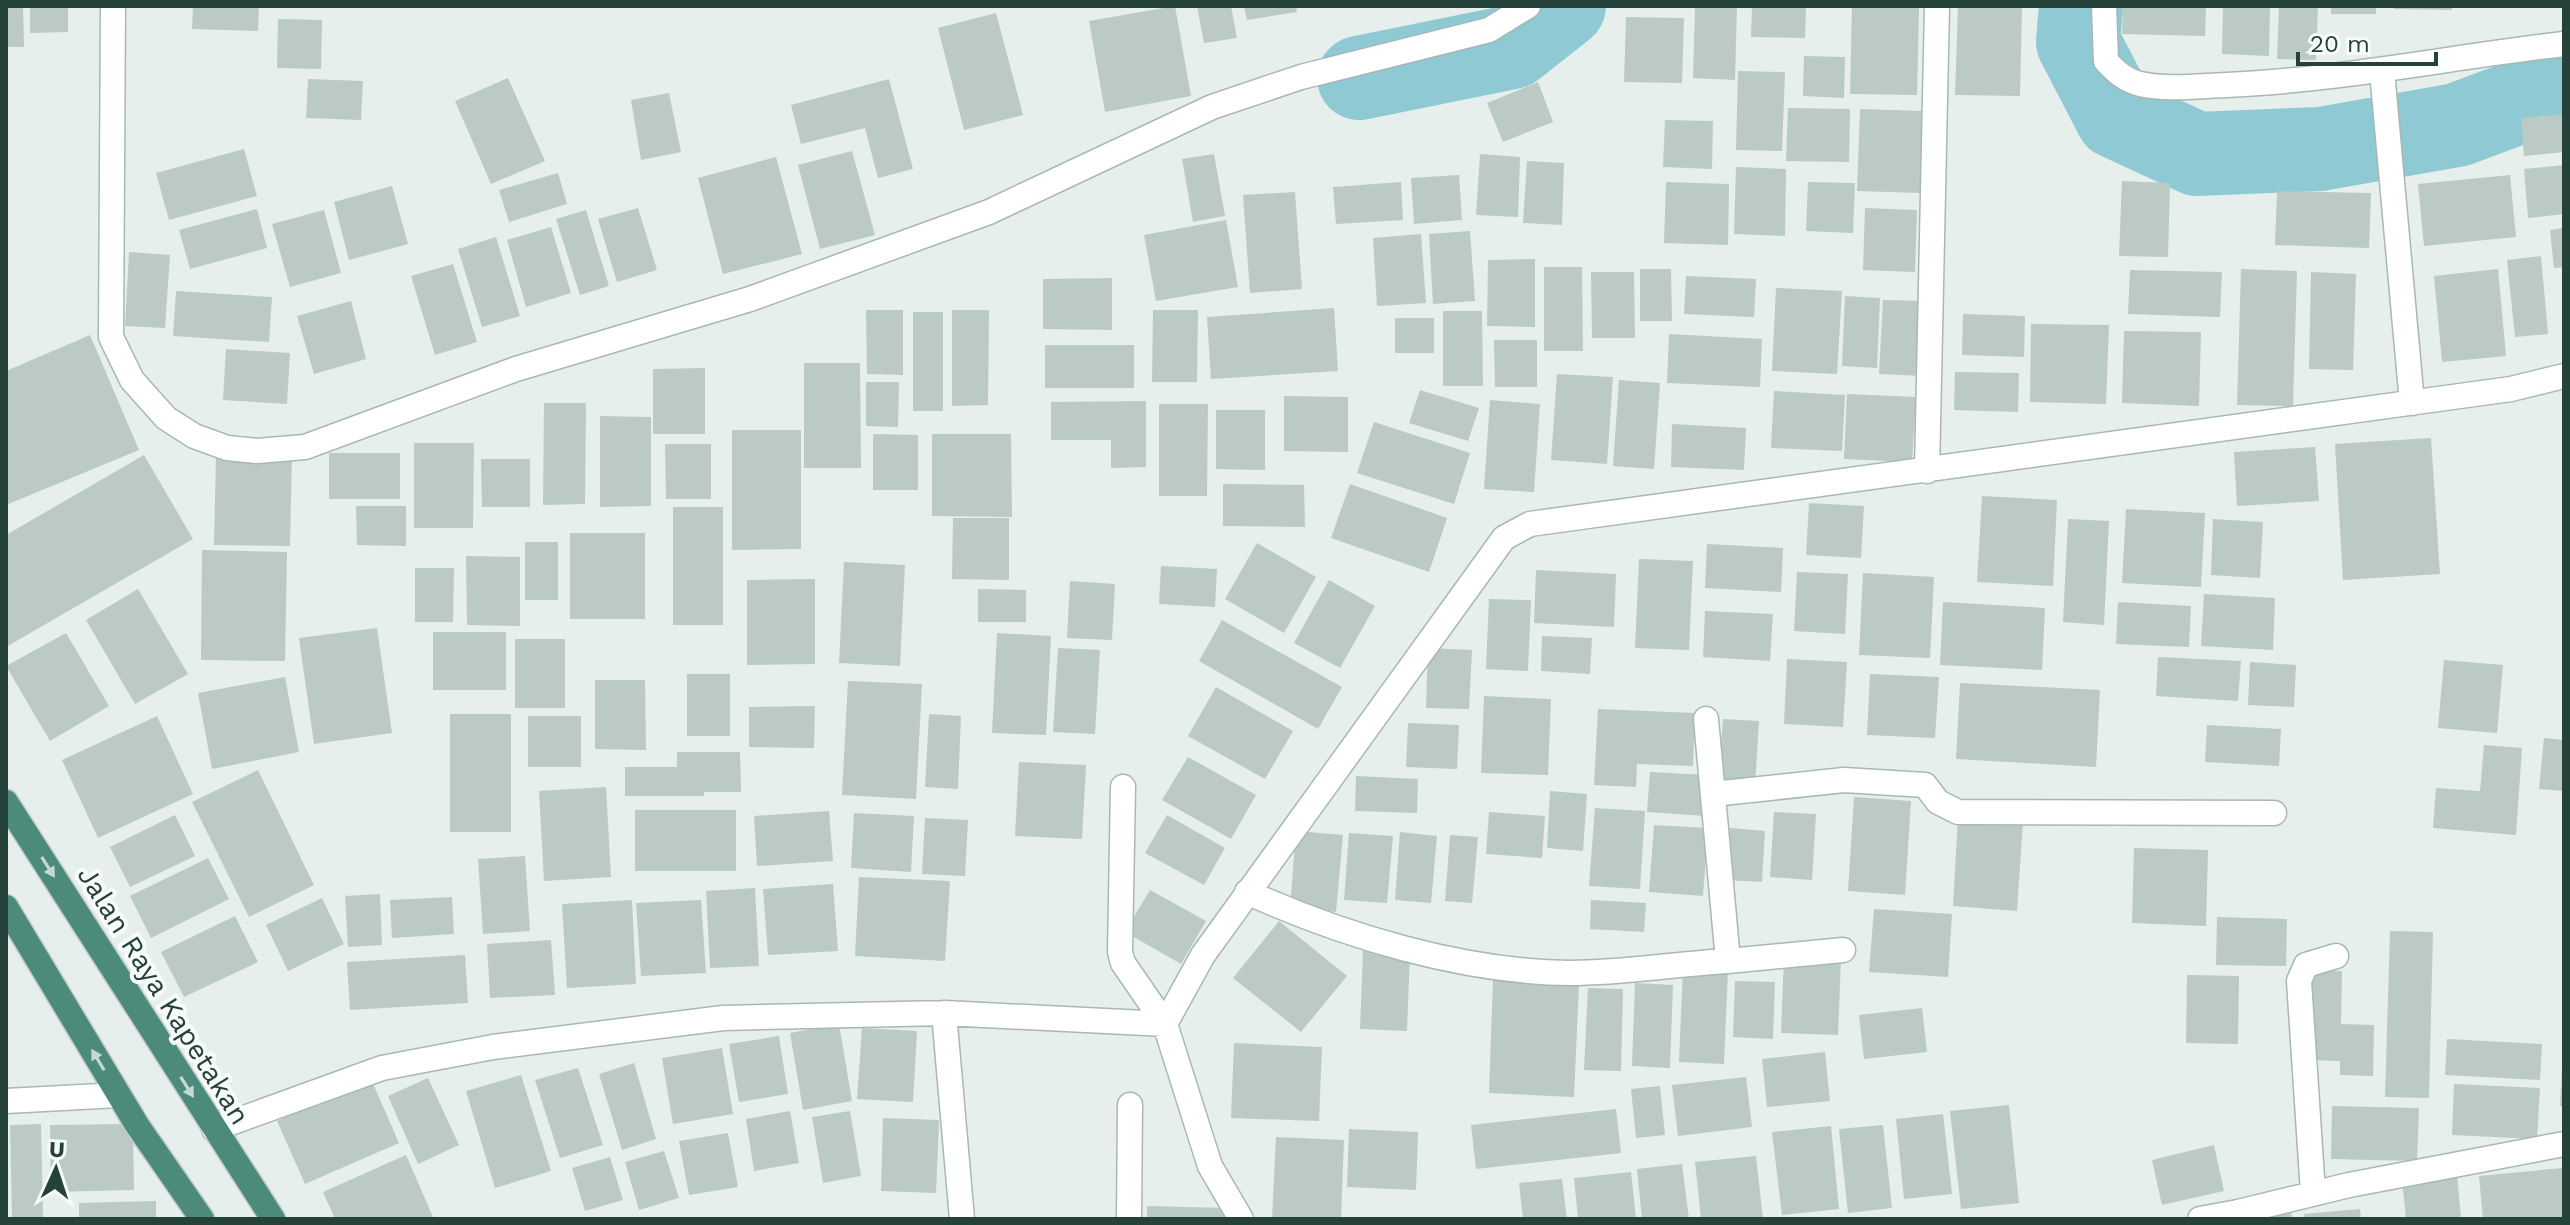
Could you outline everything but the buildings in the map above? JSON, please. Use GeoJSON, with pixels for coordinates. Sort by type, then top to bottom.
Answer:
{"type":"FeatureCollection","features":[{"type":"Feature","properties":{"kind":"highway","name":"Jalan Raya Kapetakan"},"geometry":{"type":"LineString","coordinates":[[6,802],[273,1219]]}},
{"type":"Feature","properties":{"kind":"highway"},"geometry":{"type":"LineString","coordinates":[[6,907],[119,1095],[202,1219]]}},
{"type":"Feature","properties":{"kind":"street"},"geometry":{"type":"LineString","coordinates":[[113,6],[111,337],[132,380],[166,418],[194,436],[227,448],[257,451],[305,447],[516,369],[750,299],[989,212],[1212,107],[1301,77],[1489,30],[1528,6]]}},
{"type":"Feature","properties":{"kind":"street"},"geometry":{"type":"LineString","coordinates":[[1927,471],[1937,6]]}},
{"type":"Feature","properties":{"kind":"street"},"geometry":{"type":"LineString","coordinates":[[2104,6],[2106,61],[2120,76],[2141,84],[2383,83],[2472,55],[2564,44]]}},
{"type":"Feature","properties":{"kind":"street"},"geometry":{"type":"LineString","coordinates":[[2383,83],[2412,403]]}},
{"type":"Feature","properties":{"kind":"street"},"geometry":{"type":"LineString","coordinates":[[1165,1024],[1203,955],[1247,892],[1504,538],[1515,530],[1530,524],[2511,389],[2564,376]]}},
{"type":"Feature","properties":{"kind":"street"},"geometry":{"type":"LineString","coordinates":[[1706,719],[1728,961]]}},
{"type":"Feature","properties":{"kind":"street"},"geometry":{"type":"LineString","coordinates":[[1713,794],[1844,780],[1925,785],[1938,802],[1958,812],[2274,813]]}},
{"type":"Feature","properties":{"kind":"street"},"geometry":{"type":"LineString","coordinates":[[1123,787],[1120,952],[1123,963],[1165,1024],[1210,1166],[1241,1219]]}},
{"type":"Feature","properties":{"kind":"street"},"geometry":{"type":"LineString","coordinates":[[1247,892],[1311,921],[1362,938],[1495,965],[1579,972],[1843,950]]}},
{"type":"Feature","properties":{"kind":"street"},"geometry":{"type":"LineString","coordinates":[[2313,1193],[2299,981],[2306,965],[2336,956]]}},
{"type":"Feature","properties":{"kind":"street"},"geometry":{"type":"LineString","coordinates":[[214,1129],[382,1068],[493,1047],[723,1018],[944,1013],[1165,1024]]}},
{"type":"Feature","properties":{"kind":"street"},"geometry":{"type":"LineString","coordinates":[[944,1013],[962,1219]]}},
{"type":"Feature","properties":{"kind":"street"},"geometry":{"type":"LineString","coordinates":[[6,1101],[119,1095]]}},
{"type":"Feature","properties":{"kind":"street"},"geometry":{"type":"LineString","coordinates":[[1129,1219],[1130,1105]]}},
{"type":"Feature","properties":{"kind":"street"},"geometry":{"type":"LineString","coordinates":[[2200,1219],[2239,1216],[2313,1193],[2564,1144]]}},
{"type":"Feature","properties":{"kind":"waterway"},"geometry":{"type":"LineString","coordinates":[[1359,78],[1512,47],[1564,6]]}},
{"type":"Feature","properties":{"kind":"waterway"},"geometry":{"type":"LineString","coordinates":[[2081,6],[2078,42],[2117,117],[2197,154],[2320,149],[2457,125],[2564,85]]}}]}
